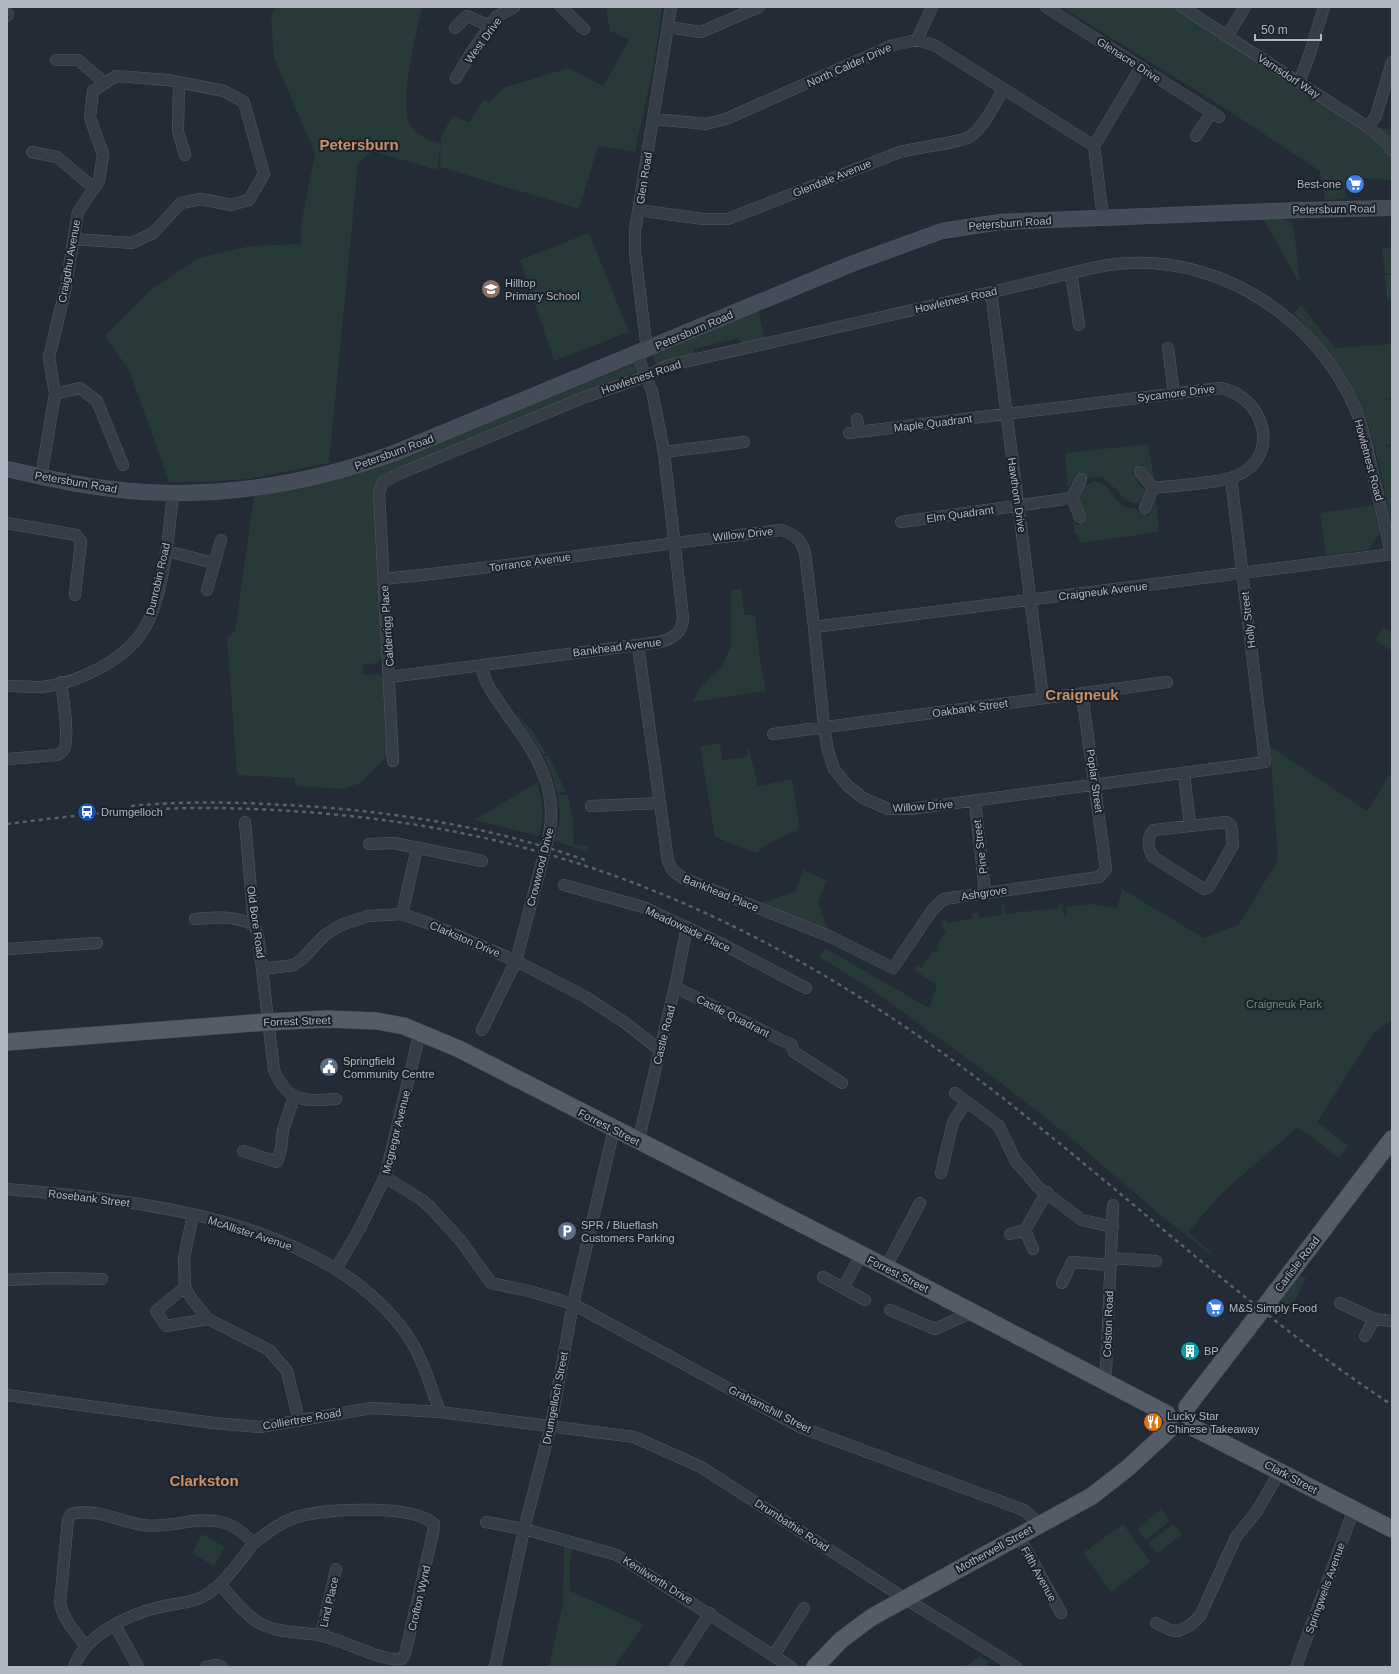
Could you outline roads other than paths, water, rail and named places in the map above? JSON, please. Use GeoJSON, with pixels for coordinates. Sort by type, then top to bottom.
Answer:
{"type":"FeatureCollection","features":[{"type":"Feature","properties":{"kind":"main road","name":"Petersburn Road"},"geometry":{"type":"LineString","coordinates":[[7,469],[41,477],[118,490],[173,493],[231,490],[287,483],[322,476],[367,463],[642,352],[854,263],[942,231],[1000,222],[1392,208]]}},
{"type":"Feature","properties":{"kind":"main road","name":"Forrest Street"},"geometry":{"type":"LineString","coordinates":[[7,1042],[267,1022],[326,1019],[376,1021],[404,1026],[459,1049],[614,1130],[886,1267],[1104,1382],[1169,1421]]}},
{"type":"Feature","properties":{"kind":"main road","name":"Carlisle Road"},"geometry":{"type":"LineString","coordinates":[[1187,1407],[1392,1139]]}},
{"type":"Feature","properties":{"kind":"main road"},"geometry":{"type":"LineString","coordinates":[[1177,1405],[1187,1407],[1192,1414],[1190,1426],[1179,1431],[1169,1421],[1169,1410],[1177,1405]]}},
{"type":"Feature","properties":{"kind":"main road","name":"Motherwell Street"},"geometry":{"type":"LineString","coordinates":[[815,1667],[830,1650],[849,1633],[904,1598],[1040,1524],[1104,1487],[1129,1468],[1169,1421]]}},
{"type":"Feature","properties":{"kind":"main road","name":"Clark Street"},"geometry":{"type":"LineString","coordinates":[[1190,1426],[1392,1529]]}},
{"type":"Feature","properties":{"kind":"street","name":"West Drive"},"geometry":{"type":"LineString","coordinates":[[456,78],[496,17],[514,7]]}},
{"type":"Feature","properties":{"kind":"street"},"geometry":{"type":"LineString","coordinates":[[561,7],[584,29]]}},
{"type":"Feature","properties":{"kind":"street","name":"Glen Road"},"geometry":{"type":"LineString","coordinates":[[642,352],[635,252],[635,230],[671,7]]}},
{"type":"Feature","properties":{"kind":"street"},"geometry":{"type":"LineString","coordinates":[[668,27],[701,32],[759,7]]}},
{"type":"Feature","properties":{"kind":"street"},"geometry":{"type":"LineString","coordinates":[[932,7],[917,40],[934,45],[1003,90],[1094,146]]}},
{"type":"Feature","properties":{"kind":"street","name":"Glenacre Drive"},"geometry":{"type":"LineString","coordinates":[[1046,7],[1215,115],[1196,136]]}},
{"type":"Feature","properties":{"kind":"street","name":"Varnsdorf Way"},"geometry":{"type":"LineString","coordinates":[[1182,7],[1368,127],[1388,144],[1392,150]]}},
{"type":"Feature","properties":{"kind":"street"},"geometry":{"type":"LineString","coordinates":[[1227,36],[1245,7]]}},
{"type":"Feature","properties":{"kind":"street"},"geometry":{"type":"LineString","coordinates":[[1299,82],[1309,56],[1324,7]]}},
{"type":"Feature","properties":{"kind":"street"},"geometry":{"type":"LineString","coordinates":[[455,28],[467,16],[490,26]]}},
{"type":"Feature","properties":{"kind":"street","name":"North Calder Drive"},"geometry":{"type":"LineString","coordinates":[[654,119],[706,124],[726,120],[893,45],[917,40]]}},
{"type":"Feature","properties":{"kind":"street"},"geometry":{"type":"LineString","coordinates":[[56,60],[78,60],[105,83],[116,76],[179,82],[224,91],[244,102],[264,174],[249,200],[231,205],[201,199],[181,203],[153,233],[132,242],[74,239]]}},
{"type":"Feature","properties":{"kind":"street"},"geometry":{"type":"LineString","coordinates":[[1368,127],[1376,116],[1392,62]]}},
{"type":"Feature","properties":{"kind":"street"},"geometry":{"type":"LineString","coordinates":[[1103,218],[1094,146],[1141,67]]}},
{"type":"Feature","properties":{"kind":"street"},"geometry":{"type":"LineString","coordinates":[[179,82],[178,131],[185,155]]}},
{"type":"Feature","properties":{"kind":"street","name":"Craigdhu Avenue"},"geometry":{"type":"LineString","coordinates":[[41,477],[55,394],[49,357],[65,292],[78,212],[99,180],[103,154],[90,118],[94,91],[105,83]]}},
{"type":"Feature","properties":{"kind":"street","name":"Glendale Avenue"},"geometry":{"type":"LineString","coordinates":[[638,210],[703,219],[728,219],[900,152],[917,147],[968,139],[979,127],[1003,90]]}},
{"type":"Feature","properties":{"kind":"street"},"geometry":{"type":"LineString","coordinates":[[32,152],[57,157],[94,188]]}},
{"type":"Feature","properties":{"kind":"street","name":"Howletnest Road"},"geometry":{"type":"LineString","coordinates":[[379,492],[383,482],[401,473],[585,397],[647,376],[666,366],[991,292],[1091,267],[1130,263],[1157,264],[1188,269],[1219,278],[1247,290],[1284,314],[1322,354],[1355,408],[1366,440],[1391,554]]}},
{"type":"Feature","properties":{"kind":"street"},"geometry":{"type":"LineString","coordinates":[[1071,273],[1079,325]]}},
{"type":"Feature","properties":{"kind":"street","name":"Hawthorn Drive"},"geometry":{"type":"LineString","coordinates":[[991,292],[1043,698]]}},
{"type":"Feature","properties":{"kind":"street"},"geometry":{"type":"LineString","coordinates":[[1168,348],[1174,393]]}},
{"type":"Feature","properties":{"kind":"street","name":"Bankhead Avenue"},"geometry":{"type":"LineString","coordinates":[[390,677],[638,645],[668,640],[680,631],[683,624],[664,452],[642,352]]}},
{"type":"Feature","properties":{"kind":"street"},"geometry":{"type":"LineString","coordinates":[[55,394],[80,388],[97,401],[123,465]]}},
{"type":"Feature","properties":{"kind":"street","name":"Sycamore Drive"},"geometry":{"type":"LineString","coordinates":[[1006,414],[1220,388],[1230,390],[1243,398],[1256,411],[1263,427],[1263,443],[1260,451],[1247,470],[1231,478]]}},
{"type":"Feature","properties":{"kind":"street","name":"Maple Quadrant"},"geometry":{"type":"LineString","coordinates":[[857,419],[854,432],[1006,414]]}},
{"type":"Feature","properties":{"kind":"street"},"geometry":{"type":"LineString","coordinates":[[664,452],[744,442]]}},
{"type":"Feature","properties":{"kind":"street"},"geometry":{"type":"LineString","coordinates":[[1140,472],[1153,488]]}},
{"type":"Feature","properties":{"kind":"street"},"geometry":{"type":"LineString","coordinates":[[1153,488],[1231,478]]}},
{"type":"Feature","properties":{"kind":"street","name":"Holly Street"},"geometry":{"type":"LineString","coordinates":[[1231,478],[1265,762]]}},
{"type":"Feature","properties":{"kind":"street"},"geometry":{"type":"LineString","coordinates":[[1080,479],[1072,498],[1080,517]]}},
{"type":"Feature","properties":{"kind":"street"},"geometry":{"type":"LineString","coordinates":[[1145,508],[1153,488]]}},
{"type":"Feature","properties":{"kind":"street","name":"Calderrigg Place"},"geometry":{"type":"LineString","coordinates":[[379,492],[390,677],[393,761]]}},
{"type":"Feature","properties":{"kind":"street","name":"Dunrobin Road"},"geometry":{"type":"LineString","coordinates":[[7,686],[41,687],[85,675],[115,660],[133,643],[143,631],[154,605],[167,552],[173,493]]}},
{"type":"Feature","properties":{"kind":"street","name":"Elm Quadrant"},"geometry":{"type":"LineString","coordinates":[[901,522],[1072,498]]}},
{"type":"Feature","properties":{"kind":"street"},"geometry":{"type":"LineString","coordinates":[[7,523],[76,535],[81,541],[75,595]]}},
{"type":"Feature","properties":{"kind":"street","name":"Willow Drive"},"geometry":{"type":"LineString","coordinates":[[675,542],[782,530],[794,534],[802,542],[805,553],[824,727],[828,751],[834,769],[848,786],[863,798],[888,809],[910,809],[975,802],[1265,762]]}},
{"type":"Feature","properties":{"kind":"street"},"geometry":{"type":"LineString","coordinates":[[207,590],[221,540]]}},
{"type":"Feature","properties":{"kind":"street","name":"Torrance Avenue"},"geometry":{"type":"LineString","coordinates":[[384,579],[470,571],[675,542]]}},
{"type":"Feature","properties":{"kind":"street"},"geometry":{"type":"LineString","coordinates":[[167,552],[214,563]]}},
{"type":"Feature","properties":{"kind":"street","name":"Craigneuk Avenue"},"geometry":{"type":"LineString","coordinates":[[814,627],[1031,601],[1391,554]]}},
{"type":"Feature","properties":{"kind":"street","name":"Bankhead Place"},"geometry":{"type":"LineString","coordinates":[[638,645],[668,861],[673,872],[831,937],[893,968]]}},
{"type":"Feature","properties":{"kind":"street","name":"Crowwood Drive"},"geometry":{"type":"LineString","coordinates":[[481,665],[486,684],[532,749],[544,773],[552,812],[549,835],[516,961],[482,1030]]}},
{"type":"Feature","properties":{"kind":"street"},"geometry":{"type":"LineString","coordinates":[[7,759],[57,755],[62,752],[66,746],[66,737],[61,682]]}},
{"type":"Feature","properties":{"kind":"street","name":"Oakbank Street"},"geometry":{"type":"LineString","coordinates":[[773,734],[1167,682]]}},
{"type":"Feature","properties":{"kind":"street","name":"Poplar Street"},"geometry":{"type":"LineString","coordinates":[[1082,694],[1096,785],[1106,869]]}},
{"type":"Feature","properties":{"kind":"street"},"geometry":{"type":"LineString","coordinates":[[1184,773],[1190,825]]}},
{"type":"Feature","properties":{"kind":"street","name":"Pine Street"},"geometry":{"type":"LineString","coordinates":[[975,802],[986,892]]}},
{"type":"Feature","properties":{"kind":"street"},"geometry":{"type":"LineString","coordinates":[[591,806],[660,803]]}},
{"type":"Feature","properties":{"kind":"street","name":"Old Bore Road"},"geometry":{"type":"LineString","coordinates":[[245,822],[254,925],[258,935],[267,1022],[274,1070],[284,1090],[294,1097]]}},
{"type":"Feature","properties":{"kind":"street"},"geometry":{"type":"LineString","coordinates":[[1226,822],[1231,825],[1233,845],[1209,887],[1204,889],[1153,857],[1150,851],[1148,841],[1150,833],[1154,830],[1190,825],[1226,822]]}},
{"type":"Feature","properties":{"kind":"street"},"geometry":{"type":"LineString","coordinates":[[369,844],[394,843],[482,861]]}},
{"type":"Feature","properties":{"kind":"street"},"geometry":{"type":"LineString","coordinates":[[402,914],[416,848]]}},
{"type":"Feature","properties":{"kind":"street","name":"Ashgrove"},"geometry":{"type":"LineString","coordinates":[[893,968],[933,909],[944,899],[1099,877],[1106,869]]}},
{"type":"Feature","properties":{"kind":"street","name":"Meadowside Place"},"geometry":{"type":"LineString","coordinates":[[564,885],[643,907],[687,927],[806,988]]}},
{"type":"Feature","properties":{"kind":"street","name":"Clarkston Drive"},"geometry":{"type":"LineString","coordinates":[[262,969],[294,965],[302,959],[324,935],[341,925],[368,916],[402,914],[428,923],[516,961],[584,996],[624,1022],[660,1050]]}},
{"type":"Feature","properties":{"kind":"street"},"geometry":{"type":"LineString","coordinates":[[195,919],[224,917],[239,918],[254,925]]}},
{"type":"Feature","properties":{"kind":"street","name":"Castle Road"},"geometry":{"type":"LineString","coordinates":[[638,1142],[675,986],[687,927]]}},
{"type":"Feature","properties":{"kind":"street"},"geometry":{"type":"LineString","coordinates":[[7,949],[97,943]]}},
{"type":"Feature","properties":{"kind":"street","name":"Castle Quadrant"},"geometry":{"type":"LineString","coordinates":[[675,986],[791,1044],[794,1052],[842,1082]]}},
{"type":"Feature","properties":{"kind":"street","name":"Mcgregor Avenue"},"geometry":{"type":"LineString","coordinates":[[336,1269],[360,1228],[385,1177],[420,1032]]}},
{"type":"Feature","properties":{"kind":"street"},"geometry":{"type":"LineString","coordinates":[[955,1093],[999,1126],[1015,1160],[1038,1187],[1047,1192],[1082,1220],[1113,1227]]}},
{"type":"Feature","properties":{"kind":"street"},"geometry":{"type":"LineString","coordinates":[[243,1151],[277,1162],[281,1149],[283,1130],[294,1097],[307,1100],[336,1099]]}},
{"type":"Feature","properties":{"kind":"street"},"geometry":{"type":"LineString","coordinates":[[941,1173],[953,1122],[966,1102]]}},
{"type":"Feature","properties":{"kind":"street","name":"Drumgelloch Street"},"geometry":{"type":"LineString","coordinates":[[495,1667],[524,1529],[550,1425],[573,1304],[614,1130]]}},
{"type":"Feature","properties":{"kind":"street","name":"Grahamshill Street"},"geometry":{"type":"LineString","coordinates":[[385,1177],[422,1200],[431,1208],[461,1241],[491,1283],[529,1291],[573,1304],[800,1427],[1024,1510],[1040,1524]]}},
{"type":"Feature","properties":{"kind":"street","name":"Rosebank Street"},"geometry":{"type":"LineString","coordinates":[[7,1189],[87,1196],[170,1209]]}},
{"type":"Feature","properties":{"kind":"street"},"geometry":{"type":"LineString","coordinates":[[1010,1234],[1025,1230],[1047,1192]]}},
{"type":"Feature","properties":{"kind":"street"},"geometry":{"type":"LineString","coordinates":[[886,1267],[920,1203]]}},
{"type":"Feature","properties":{"kind":"street","name":"Colston Road"},"geometry":{"type":"LineString","coordinates":[[1104,1382],[1106,1371],[1113,1206]]}},
{"type":"Feature","properties":{"kind":"street","name":"McAllister Avenue"},"geometry":{"type":"LineString","coordinates":[[170,1209],[249,1230],[287,1243],[336,1269],[362,1287],[384,1307],[406,1332],[419,1355],[440,1412]]}},
{"type":"Feature","properties":{"kind":"street"},"geometry":{"type":"LineString","coordinates":[[193,1215],[184,1258],[185,1287],[191,1298],[208,1319],[269,1350],[287,1371],[299,1421]]}},
{"type":"Feature","properties":{"kind":"street"},"geometry":{"type":"LineString","coordinates":[[1025,1230],[1033,1249]]}},
{"type":"Feature","properties":{"kind":"street"},"geometry":{"type":"LineString","coordinates":[[844,1288],[861,1255]]}},
{"type":"Feature","properties":{"kind":"street"},"geometry":{"type":"LineString","coordinates":[[1062,1283],[1072,1262],[1156,1261]]}},
{"type":"Feature","properties":{"kind":"street"},"geometry":{"type":"LineString","coordinates":[[823,1277],[865,1300]]}},
{"type":"Feature","properties":{"kind":"street"},"geometry":{"type":"LineString","coordinates":[[7,1280],[54,1278],[102,1279]]}},
{"type":"Feature","properties":{"kind":"street"},"geometry":{"type":"LineString","coordinates":[[185,1287],[156,1311],[166,1326],[208,1319]]}},
{"type":"Feature","properties":{"kind":"street"},"geometry":{"type":"LineString","coordinates":[[1340,1303],[1374,1319],[1392,1321]]}},
{"type":"Feature","properties":{"kind":"street"},"geometry":{"type":"LineString","coordinates":[[890,1310],[935,1329],[973,1312]]}},
{"type":"Feature","properties":{"kind":"street"},"geometry":{"type":"LineString","coordinates":[[1365,1336],[1374,1319]]}},
{"type":"Feature","properties":{"kind":"street","name":"Colliertree Road"},"geometry":{"type":"LineString","coordinates":[[7,1395],[214,1423],[260,1427],[372,1408],[440,1412],[550,1425]]}},
{"type":"Feature","properties":{"kind":"street","name":"Drumbathie Road"},"geometry":{"type":"LineString","coordinates":[[550,1425],[634,1437],[701,1467],[904,1598],[1016,1667]]}},
{"type":"Feature","properties":{"kind":"street"},"geometry":{"type":"LineString","coordinates":[[1156,1623],[1170,1630],[1178,1631],[1189,1626],[1200,1616],[1236,1537],[1257,1512],[1280,1471]]}},
{"type":"Feature","properties":{"kind":"street","name":"Springwells Avenue"},"geometry":{"type":"LineString","coordinates":[[1296,1667],[1354,1509]]}},
{"type":"Feature","properties":{"kind":"street","name":"Crofton Wynd"},"geometry":{"type":"LineString","coordinates":[[220,1584],[247,1614],[258,1622],[278,1629],[321,1636],[389,1659],[402,1658],[406,1654],[433,1533],[434,1524],[428,1518],[416,1514],[376,1510],[343,1510],[304,1515],[286,1521],[254,1543]]}},
{"type":"Feature","properties":{"kind":"street"},"geometry":{"type":"LineString","coordinates":[[74,1667],[86,1646],[125,1617],[162,1606],[194,1601],[205,1596],[220,1584],[254,1543],[237,1528],[224,1522],[212,1520],[200,1519],[159,1525],[143,1525],[88,1512],[72,1514],[68,1520],[60,1603],[63,1614],[69,1626],[86,1646]]}},
{"type":"Feature","properties":{"kind":"street","name":"Kenilworth Drive"},"geometry":{"type":"LineString","coordinates":[[486,1522],[524,1529],[617,1555],[710,1613],[782,1663]]}},
{"type":"Feature","properties":{"kind":"street","name":"Fifth Avenue"},"geometry":{"type":"LineString","coordinates":[[1018,1535],[1060,1613]]}},
{"type":"Feature","properties":{"kind":"street","name":"Lind Place"},"geometry":{"type":"LineString","coordinates":[[321,1636],[336,1569]]}},
{"type":"Feature","properties":{"kind":"street"},"geometry":{"type":"LineString","coordinates":[[782,1663],[804,1608]]}},
{"type":"Feature","properties":{"kind":"street"},"geometry":{"type":"LineString","coordinates":[[674,1667],[710,1613]]}},
{"type":"Feature","properties":{"kind":"street"},"geometry":{"type":"LineString","coordinates":[[115,1625],[129,1647],[138,1667]]}},
{"type":"Feature","properties":{"kind":"street"},"geometry":{"type":"LineString","coordinates":[[206,1667],[216,1665],[222,1667]]}},
{"type":"Feature","properties":{"kind":"railway"},"geometry":{"type":"LineString","coordinates":[[131,806],[170,803],[228,803],[323,807],[361,811],[475,829],[549,848],[585,860]]}},
{"type":"Feature","properties":{"kind":"railway"},"geometry":{"type":"LineString","coordinates":[[7,824],[112,812],[192,808],[298,811],[378,819],[458,832],[536,851],[603,872],[668,896],[731,925],[793,957],[853,993],[968,1071],[1069,1151],[1250,1301],[1296,1337],[1392,1405]]}},
{"type":"Feature","properties":{"kind":"place","name":"Best-one"},"geometry":{"type":"Point","coordinates":[1355,184]}},
{"type":"Feature","properties":{"kind":"place","name":"Hilltop Primary School"},"geometry":{"type":"Point","coordinates":[491,289]}},
{"type":"Feature","properties":{"kind":"place","name":"Drumgelloch"},"geometry":{"type":"Point","coordinates":[87,812]}},
{"type":"Feature","properties":{"kind":"place","name":"Springfield Community Centre"},"geometry":{"type":"Point","coordinates":[329,1067]}},
{"type":"Feature","properties":{"kind":"place","name":"SPR / Blueflash Customers Parking"},"geometry":{"type":"Point","coordinates":[567,1231]}},
{"type":"Feature","properties":{"kind":"place","name":"M&S Simply Food"},"geometry":{"type":"Point","coordinates":[1215,1308]}},
{"type":"Feature","properties":{"kind":"place","name":"BP"},"geometry":{"type":"Point","coordinates":[1190,1351]}},
{"type":"Feature","properties":{"kind":"place","name":"Lucky Star Chinese Takeaway"},"geometry":{"type":"Point","coordinates":[1153,1422]}},
{"type":"Feature","properties":{"kind":"district","name":"Petersburn"},"geometry":{"type":"Point","coordinates":[359,144]}},
{"type":"Feature","properties":{"kind":"district","name":"Craigneuk"},"geometry":{"type":"Point","coordinates":[1082,694]}},
{"type":"Feature","properties":{"kind":"district","name":"Clarkston"},"geometry":{"type":"Point","coordinates":[204,1480]}},
{"type":"Feature","properties":{"kind":"park label","name":"Craigneuk Park"},"geometry":{"type":"Point","coordinates":[1284,1004]}}]}
